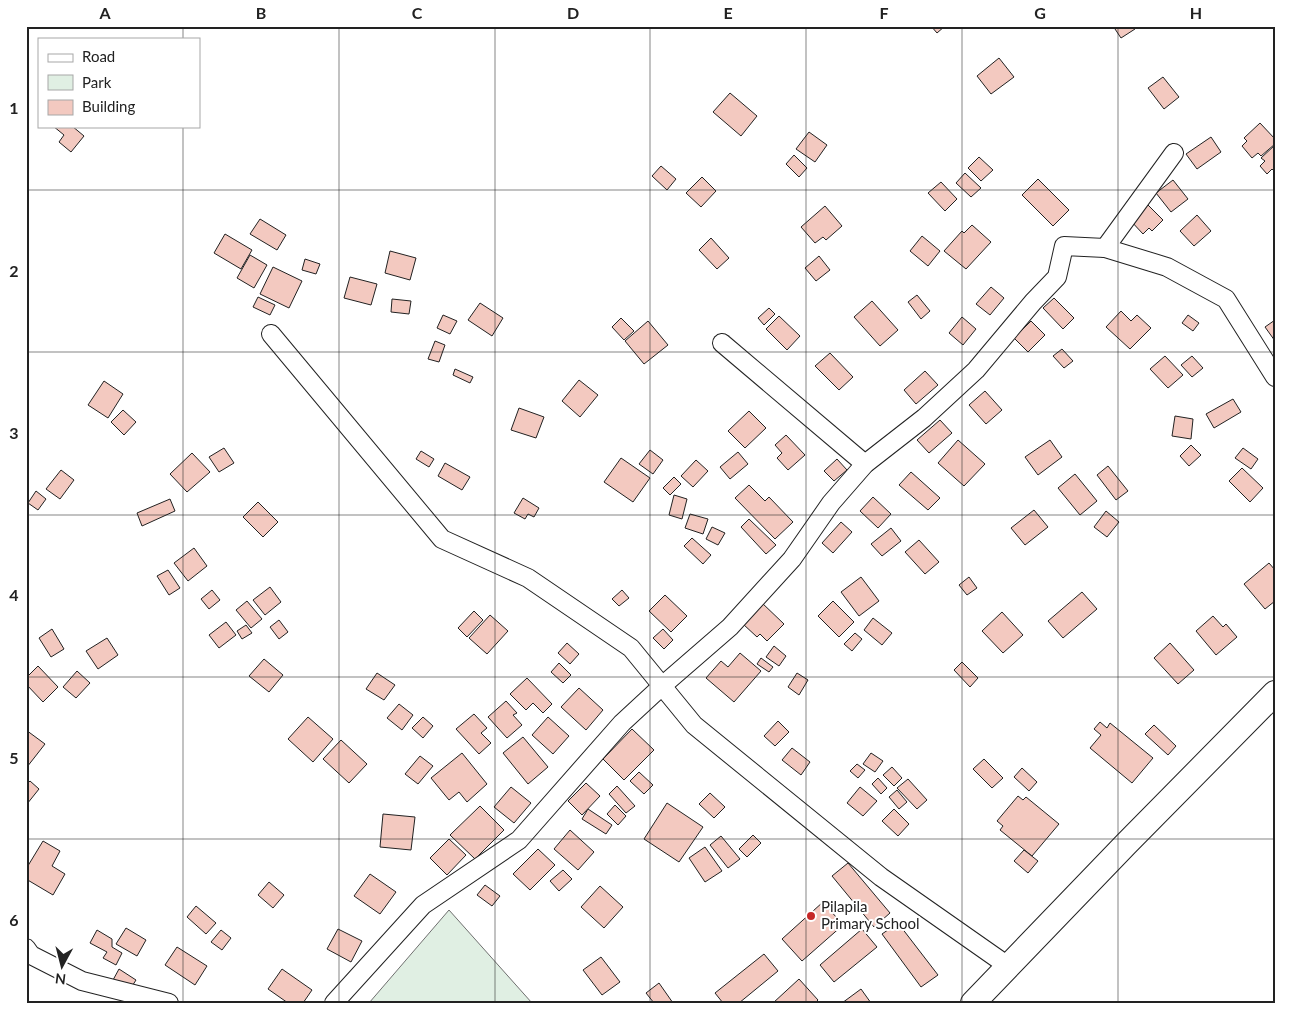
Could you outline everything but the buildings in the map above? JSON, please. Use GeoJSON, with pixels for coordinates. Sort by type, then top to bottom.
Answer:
{"type":"FeatureCollection","features":[{"type":"Feature","properties":{"kind":"main road"},"geometry":{"type":"LineString","coordinates":[[973,1003],[1275,693]]}},
{"type":"Feature","properties":{"kind":"street"},"geometry":{"type":"LineString","coordinates":[[1105,248],[1174,153]]}},
{"type":"Feature","properties":{"kind":"street"},"geometry":{"type":"LineString","coordinates":[[334,1003],[423,905],[519,840],[622,723],[730,627],[792,559],[831,503],[865,464],[924,418],[976,370],[1033,302],[1057,277],[1064,246],[1105,248],[1167,267],[1226,299],[1275,377]]}},
{"type":"Feature","properties":{"kind":"street"},"geometry":{"type":"LineString","coordinates":[[271,334],[442,539],[528,578],[631,648],[694,725],[881,878],[1008,966]]}},
{"type":"Feature","properties":{"kind":"street"},"geometry":{"type":"LineString","coordinates":[[722,343],[865,464]]}},
{"type":"Feature","properties":{"kind":"street"},"geometry":{"type":"LineString","coordinates":[[26,948],[31,955],[82,981],[169,1003]]}},
{"type":"Feature","properties":{"kind":"green space"},"geometry":{"type":"Polygon","coordinates":[[[449,910],[532,1003],[369,1003],[449,910]]]}},
{"type":"Feature","properties":{"kind":"place","name":"Pilapila Primary School"},"geometry":{"type":"Point","coordinates":[811,916]}}]}
